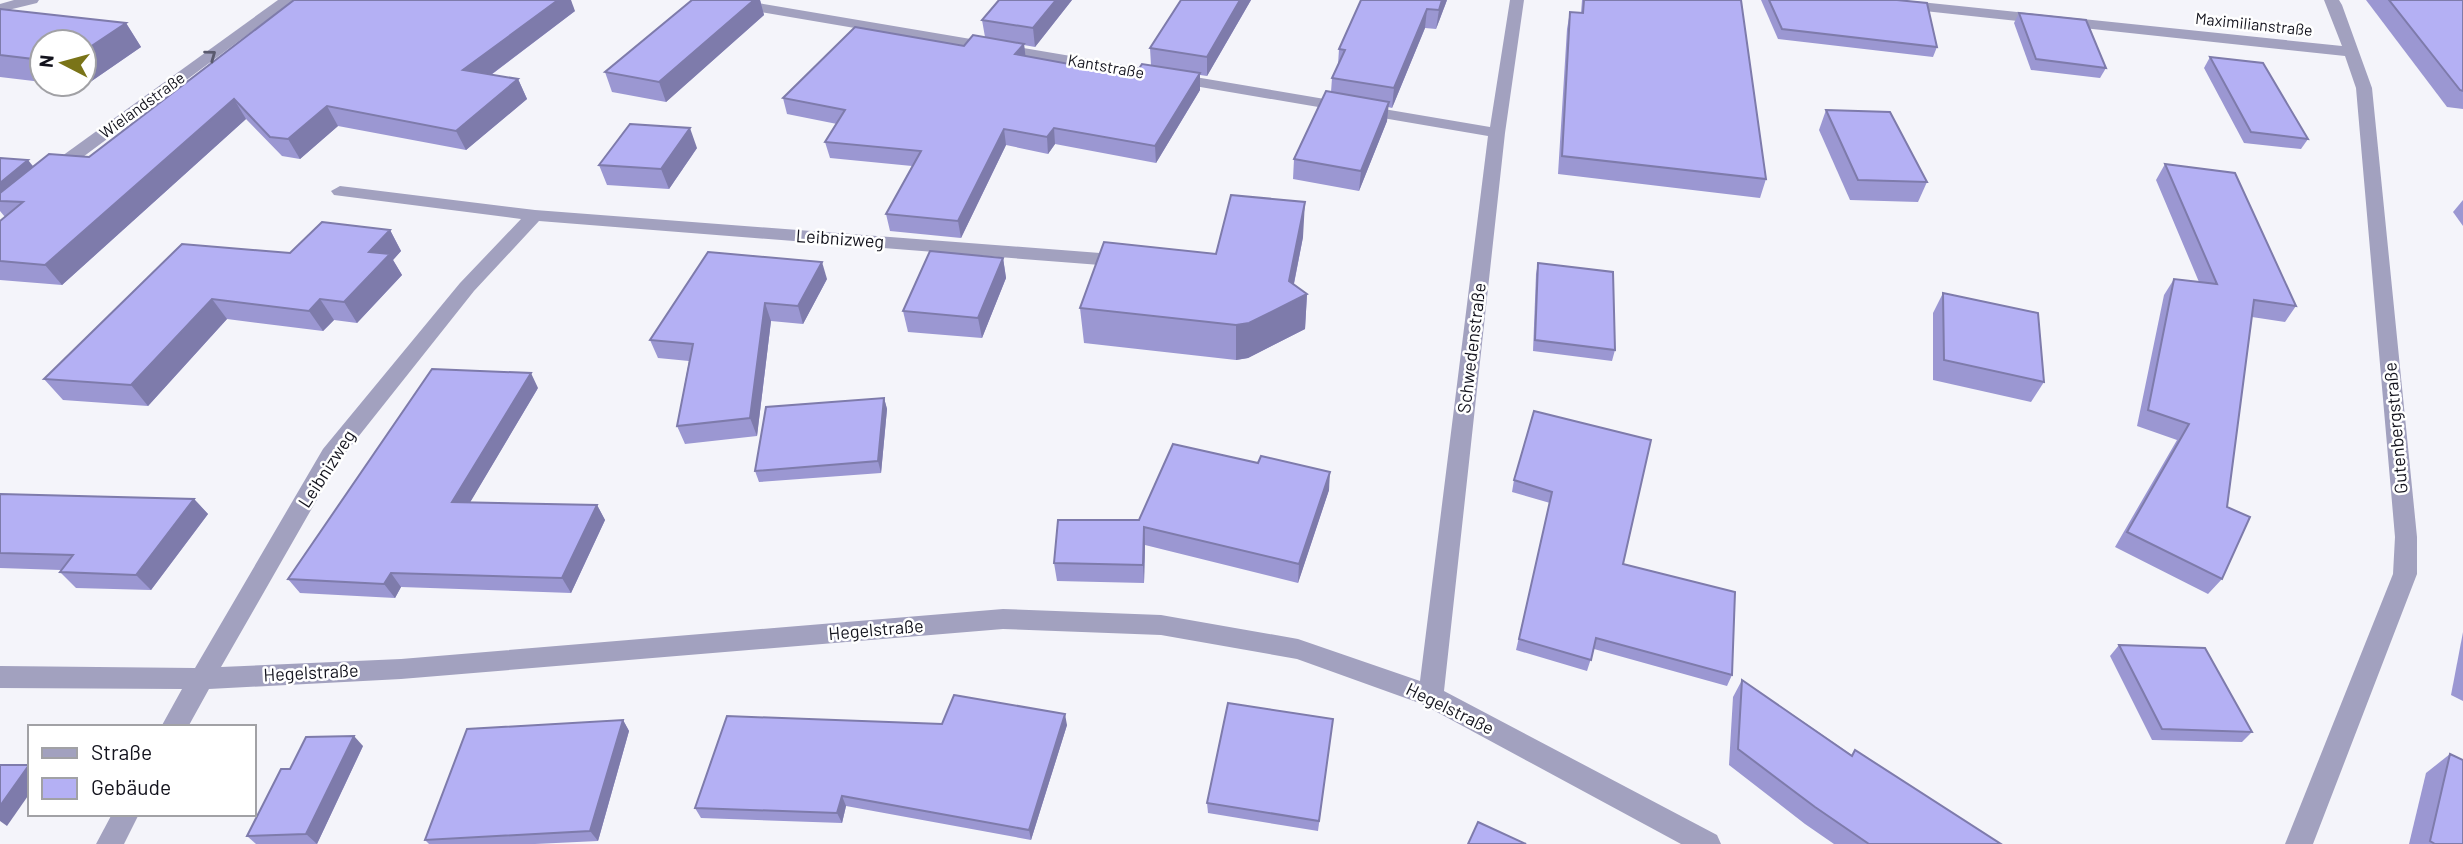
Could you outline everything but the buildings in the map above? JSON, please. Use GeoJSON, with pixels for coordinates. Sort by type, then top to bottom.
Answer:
{"type":"FeatureCollection","features":[{"type":"Feature","properties":{"kind":"street"},"geometry":{"type":"LineString","coordinates":[[0,8],[32,0]]}},
{"type":"Feature","properties":{"kind":"street","name":"Wielandstraße"},"geometry":{"type":"LineString","coordinates":[[40,182],[287,0]]}},
{"type":"Feature","properties":{"kind":"street","name":"Kantstraße"},"geometry":{"type":"LineString","coordinates":[[714,0],[1497,133]]}},
{"type":"Feature","properties":{"kind":"street","name":"Schwedenstraße"},"geometry":{"type":"LineString","coordinates":[[1431,696],[1497,133],[1517,0]]}},
{"type":"Feature","properties":{"kind":"street","name":"Maximilianstraße"},"geometry":{"type":"LineString","coordinates":[[1859,0],[2352,52]]}},
{"type":"Feature","properties":{"kind":"street","name":"Gutenbergstraße"},"geometry":{"type":"LineString","coordinates":[[2299,844],[2404,574],[2406,537],[2364,88],[2331,0]]}},
{"type":"Feature","properties":{"kind":"street","name":"Leibnizweg"},"geometry":{"type":"LineString","coordinates":[[340,191],[535,215],[1146,263]]}},
{"type":"Feature","properties":{"kind":"street","name":"Leibnizweg"},"geometry":{"type":"LineString","coordinates":[[175,725],[331,455],[467,287],[535,215]]}},
{"type":"Feature","properties":{"kind":"street","name":"Hegelstraße"},"geometry":{"type":"LineString","coordinates":[[0,677],[201,678],[401,669],[1003,619],[1161,625],[1298,649],[1431,696],[1707,844]]}},
{"type":"Feature","properties":{"kind":"street"},"geometry":{"type":"LineString","coordinates":[[110,844],[125,816]]}}]}
